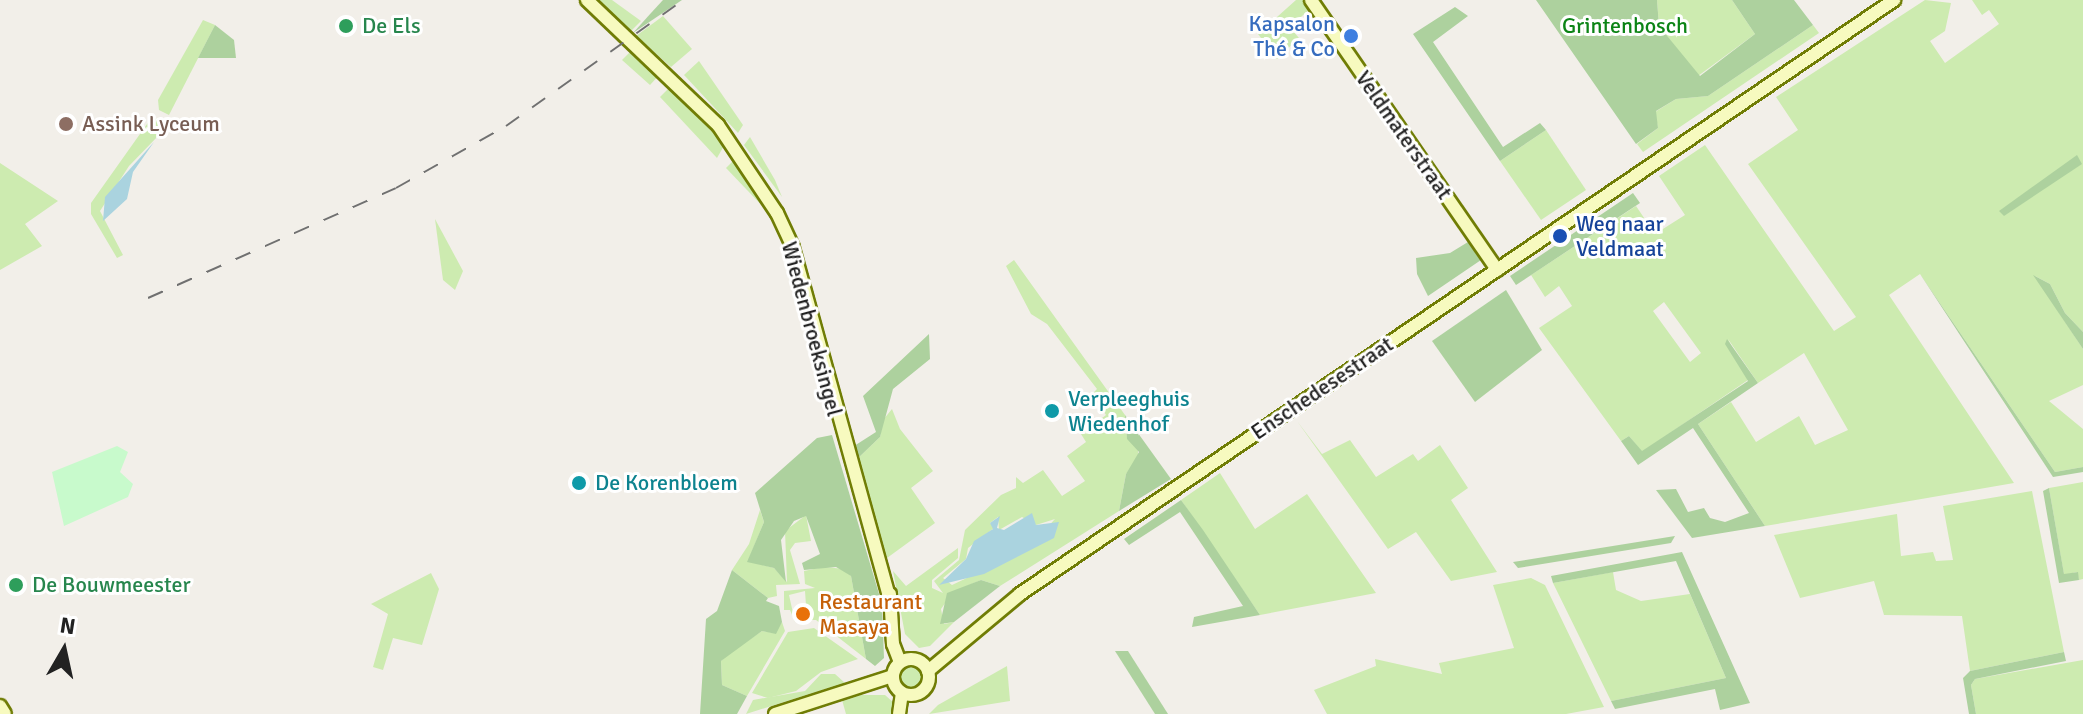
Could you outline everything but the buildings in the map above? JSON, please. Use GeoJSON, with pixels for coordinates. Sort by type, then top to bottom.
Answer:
{"type":"FeatureCollection","features":[{"type":"Feature","properties":{"kind":"main road","name":"Wiedenbroeksingel"},"geometry":{"type":"LineString","coordinates":[[587,0],[718,125],[771,202],[793,248],[905,661]]}},
{"type":"Feature","properties":{"kind":"main road","name":"Veldmaterstraat"},"geometry":{"type":"LineString","coordinates":[[1311,0],[1497,270]]}},
{"type":"Feature","properties":{"kind":"main road","name":"Enschedesestraat"},"geometry":{"type":"LineString","coordinates":[[926,668],[1039,580],[1894,0]]}},
{"type":"Feature","properties":{"kind":"main road"},"geometry":{"type":"LineString","coordinates":[[775,714],[863,687],[900,687],[926,686],[926,668],[905,661],[900,687],[899,714]]}},
{"type":"Feature","properties":{"kind":"main road"},"geometry":{"type":"LineString","coordinates":[[900,687],[907,714]]}},
{"type":"Feature","properties":{"kind":"main road"},"geometry":{"type":"LineString","coordinates":[[0,706],[5,714]]}},
{"type":"Feature","properties":{"kind":"green space"},"geometry":{"type":"Polygon","coordinates":[[[596,0],[612,0],[641,21],[631,31],[596,0]]]}},
{"type":"Feature","properties":{"kind":"green space"},"geometry":{"type":"Polygon","coordinates":[[[663,0],[682,0],[633,33],[651,13],[663,0]]]}},
{"type":"Feature","properties":{"kind":"green space"},"geometry":{"type":"Polygon","coordinates":[[[1296,0],[1303,0],[1309,10],[1294,23],[1293,31],[1299,38],[1277,59],[1258,34],[1296,0]]]}},
{"type":"Feature","properties":{"kind":"green space","name":"Grintenbosch"},"geometry":{"type":"Polygon","coordinates":[[[1536,0],[1657,0],[1659,26],[1700,76],[1755,34],[1732,0],[1794,0],[1813,25],[1708,96],[1676,99],[1656,111],[1658,128],[1636,144],[1536,0]]]}},
{"type":"Feature","properties":{"kind":"green space"},"geometry":{"type":"Polygon","coordinates":[[[1657,0],[1732,0],[1755,34],[1698,76],[1659,26],[1657,0]]]}},
{"type":"Feature","properties":{"kind":"green space"},"geometry":{"type":"Polygon","coordinates":[[[1925,0],[1951,3],[1945,31],[1930,41],[1945,63],[1999,24],[1989,10],[1982,15],[1972,0],[2083,0],[2083,332],[2065,313],[2050,284],[2035,276],[2083,349],[2083,385],[2049,401],[2083,429],[2083,467],[2055,472],[1920,274],[1889,295],[2014,483],[1765,526],[1698,424],[1731,402],[1756,442],[1799,416],[1815,445],[1848,430],[1804,353],[1758,383],[1728,339],[1748,380],[1642,452],[1629,436],[1621,441],[1539,328],[1572,306],[1559,286],[1545,297],[1531,275],[1636,206],[1655,234],[1685,215],[1659,176],[1705,145],[1834,331],[1856,317],[1748,164],[1798,130],[1776,97],[1925,0]],[[1664,302],[1653,311],[1690,362],[1701,353],[1664,302]]]}},
{"type":"Feature","properties":{"kind":"green space"},"geometry":{"type":"Polygon","coordinates":[[[1455,7],[1468,16],[1433,42],[1503,147],[1540,123],[1546,130],[1500,161],[1413,34],[1455,7]]]}},
{"type":"Feature","properties":{"kind":"green space"},"geometry":{"type":"Polygon","coordinates":[[[663,16],[692,49],[671,67],[636,36],[663,16]]]}},
{"type":"Feature","properties":{"kind":"green space"},"geometry":{"type":"Polygon","coordinates":[[[203,20],[215,25],[169,115],[159,110],[158,100],[203,20]]]}},
{"type":"Feature","properties":{"kind":"green space"},"geometry":{"type":"Polygon","coordinates":[[[215,25],[234,40],[236,58],[198,58],[215,25]]]}},
{"type":"Feature","properties":{"kind":"green space"},"geometry":{"type":"Polygon","coordinates":[[[1813,25],[1819,33],[1643,152],[1637,144],[1658,128],[1655,112],[1676,99],[1708,96],[1813,25]]]}},
{"type":"Feature","properties":{"kind":"green space"},"geometry":{"type":"Polygon","coordinates":[[[633,49],[661,73],[650,85],[622,60],[633,49]]]}},
{"type":"Feature","properties":{"kind":"green space"},"geometry":{"type":"Polygon","coordinates":[[[699,61],[743,125],[738,133],[684,75],[699,61]]]}},
{"type":"Feature","properties":{"kind":"green space"},"geometry":{"type":"Polygon","coordinates":[[[672,85],[725,144],[717,158],[660,97],[672,85]]]}},
{"type":"Feature","properties":{"kind":"green space"},"geometry":{"type":"Polygon","coordinates":[[[152,117],[166,122],[160,134],[129,166],[100,211],[123,255],[117,258],[91,214],[91,203],[152,117]]]}},
{"type":"Feature","properties":{"kind":"green space"},"geometry":{"type":"Polygon","coordinates":[[[1546,130],[1586,190],[1541,220],[1500,161],[1546,130]]]}},
{"type":"Feature","properties":{"kind":"green space"},"geometry":{"type":"Polygon","coordinates":[[[750,137],[775,180],[782,197],[744,145],[750,137]]]}},
{"type":"Feature","properties":{"kind":"green space"},"geometry":{"type":"Polygon","coordinates":[[[2077,155],[2082,164],[2004,216],[1999,211],[2077,155]]]}},
{"type":"Feature","properties":{"kind":"green space"},"geometry":{"type":"Polygon","coordinates":[[[734,160],[768,208],[767,211],[726,168],[734,160]]]}},
{"type":"Feature","properties":{"kind":"green space"},"geometry":{"type":"Polygon","coordinates":[[[0,163],[58,201],[25,224],[42,246],[0,270],[0,163]]]}},
{"type":"Feature","properties":{"kind":"green space"},"geometry":{"type":"Polygon","coordinates":[[[1633,193],[1640,203],[1516,285],[1510,276],[1633,193]]]}},
{"type":"Feature","properties":{"kind":"green space"},"geometry":{"type":"Polygon","coordinates":[[[435,219],[463,271],[455,290],[443,280],[435,219]]]}},
{"type":"Feature","properties":{"kind":"green space"},"geometry":{"type":"Polygon","coordinates":[[[1468,242],[1481,260],[1428,296],[1417,274],[1416,258],[1450,253],[1468,242]]]}},
{"type":"Feature","properties":{"kind":"green space"},"geometry":{"type":"Polygon","coordinates":[[[1014,260],[1125,415],[1127,438],[1138,446],[1138,459],[1126,474],[1119,511],[1000,586],[981,580],[953,592],[941,609],[944,624],[954,622],[930,646],[919,648],[905,634],[893,571],[906,586],[958,548],[958,558],[932,580],[932,588],[943,593],[934,581],[959,560],[965,530],[1001,495],[1016,488],[1016,477],[1023,483],[1043,470],[1062,496],[1085,481],[1067,456],[1086,442],[1081,434],[1106,415],[1092,394],[1097,389],[1047,324],[1031,314],[1006,266],[1014,260]],[[998,517],[990,523],[994,528],[968,548],[966,559],[943,578],[952,585],[1026,550],[1055,519],[1036,525],[1022,517],[999,530],[998,517]]]}},
{"type":"Feature","properties":{"kind":"green space"},"geometry":{"type":"Polygon","coordinates":[[[1920,274],[2055,472],[2083,467],[2083,472],[2053,477],[1920,274]]]}},
{"type":"Feature","properties":{"kind":"green space"},"geometry":{"type":"Polygon","coordinates":[[[2033,275],[2050,284],[2065,313],[2083,332],[2083,349],[2033,275]]]}},
{"type":"Feature","properties":{"kind":"green space"},"geometry":{"type":"Polygon","coordinates":[[[1506,290],[1542,350],[1475,402],[1432,341],[1506,290]]]}},
{"type":"Feature","properties":{"kind":"green space"},"geometry":{"type":"Polygon","coordinates":[[[929,334],[930,359],[893,389],[880,437],[854,462],[851,448],[876,432],[863,396],[929,334]]]}},
{"type":"Feature","properties":{"kind":"green space"},"geometry":{"type":"Polygon","coordinates":[[[1727,339],[1758,383],[1698,424],[1765,526],[1692,538],[1656,490],[1676,489],[1688,512],[1704,508],[1710,518],[1725,522],[1749,513],[1693,428],[1638,465],[1621,441],[1629,436],[1642,451],[1748,381],[1725,344],[1727,339]]]}},
{"type":"Feature","properties":{"kind":"green space"},"geometry":{"type":"Polygon","coordinates":[[[892,409],[900,429],[933,471],[911,488],[935,523],[887,558],[854,462],[880,437],[883,420],[892,409]]]}},
{"type":"Feature","properties":{"kind":"green space"},"geometry":{"type":"Polygon","coordinates":[[[1125,415],[1171,479],[1119,511],[1126,474],[1139,452],[1127,439],[1125,415]]]}},
{"type":"Feature","properties":{"kind":"green space"},"geometry":{"type":"Polygon","coordinates":[[[1297,421],[1322,454],[1350,440],[1376,477],[1413,454],[1418,461],[1440,445],[1468,488],[1451,500],[1497,572],[1451,581],[1416,532],[1388,549],[1297,421]]]}},
{"type":"Feature","properties":{"kind":"green space"},"geometry":{"type":"Polygon","coordinates":[[[832,435],[882,604],[884,658],[875,666],[866,659],[851,576],[836,567],[804,570],[802,563],[820,554],[806,516],[794,521],[781,540],[786,582],[774,568],[747,562],[764,522],[755,493],[817,438],[832,435]]]}},
{"type":"Feature","properties":{"kind":"green space"},"geometry":{"type":"Polygon","coordinates":[[[117,446],[128,452],[120,472],[133,484],[128,497],[64,526],[52,472],[117,446]]]}},
{"type":"Feature","properties":{"kind":"green space"},"geometry":{"type":"Polygon","coordinates":[[[1220,473],[1255,529],[1307,494],[1376,593],[1260,615],[1181,500],[1220,473]]]}},
{"type":"Feature","properties":{"kind":"green space"},"geometry":{"type":"Polygon","coordinates":[[[2083,482],[2083,579],[2079,580],[2077,572],[2064,575],[2049,488],[2083,482]]]}},
{"type":"Feature","properties":{"kind":"green space"},"geometry":{"type":"Polygon","coordinates":[[[2049,488],[2064,574],[2078,572],[2079,580],[2059,583],[2043,491],[2049,488]]]}},
{"type":"Feature","properties":{"kind":"green space"},"geometry":{"type":"Polygon","coordinates":[[[2032,491],[2064,652],[1970,671],[1962,616],[1884,615],[1874,581],[1800,598],[1774,535],[1897,514],[1901,556],[1933,552],[1936,561],[1953,560],[1943,506],[2032,491]]]}},
{"type":"Feature","properties":{"kind":"green space"},"geometry":{"type":"Polygon","coordinates":[[[1181,500],[1260,615],[1192,627],[1194,617],[1243,606],[1180,512],[1129,545],[1124,539],[1181,500]]]}},
{"type":"Feature","properties":{"kind":"green space"},"geometry":{"type":"Polygon","coordinates":[[[760,510],[764,522],[748,561],[774,568],[787,582],[785,531],[806,515],[811,541],[795,543],[790,550],[800,584],[776,585],[777,596],[768,598],[732,570],[749,544],[760,510]]]}},
{"type":"Feature","properties":{"kind":"green space"},"geometry":{"type":"Polygon","coordinates":[[[1675,536],[1671,543],[1518,568],[1513,562],[1675,536]]]}},
{"type":"Feature","properties":{"kind":"green space"},"geometry":{"type":"Polygon","coordinates":[[[1682,552],[1750,703],[1720,710],[1715,689],[1615,709],[1611,701],[1726,678],[1676,561],[1553,583],[1551,576],[1682,552]]]}},
{"type":"Feature","properties":{"kind":"green space"},"geometry":{"type":"Polygon","coordinates":[[[824,567],[845,569],[851,576],[866,659],[816,620],[807,620],[805,591],[789,595],[795,622],[790,610],[784,610],[784,591],[815,588],[805,584],[804,571],[824,567]]]}},
{"type":"Feature","properties":{"kind":"green space"},"geometry":{"type":"Polygon","coordinates":[[[732,570],[768,598],[766,601],[779,606],[782,622],[776,634],[762,631],[721,661],[722,685],[747,696],[737,714],[700,714],[706,619],[717,611],[732,570]]]}},
{"type":"Feature","properties":{"kind":"green space"},"geometry":{"type":"Polygon","coordinates":[[[1613,572],[1616,590],[1641,601],[1690,594],[1726,678],[1611,701],[1553,583],[1613,572]]]}},
{"type":"Feature","properties":{"kind":"green space"},"geometry":{"type":"Polygon","coordinates":[[[431,573],[439,589],[422,645],[393,638],[383,670],[373,667],[388,614],[371,604],[431,573]]]}},
{"type":"Feature","properties":{"kind":"green space"},"geometry":{"type":"Polygon","coordinates":[[[1531,578],[1545,585],[1604,707],[1566,714],[1327,714],[1314,690],[1376,666],[1375,659],[1442,674],[1439,663],[1514,648],[1493,585],[1531,578]]]}},
{"type":"Feature","properties":{"kind":"green space"},"geometry":{"type":"Polygon","coordinates":[[[981,580],[1000,586],[954,622],[940,624],[947,593],[981,580]]]}},
{"type":"Feature","properties":{"kind":"green space"},"geometry":{"type":"Polygon","coordinates":[[[782,622],[785,631],[747,696],[722,685],[721,661],[762,631],[775,633],[782,622]]]}},
{"type":"Feature","properties":{"kind":"green space"},"geometry":{"type":"Polygon","coordinates":[[[814,628],[858,659],[821,672],[796,691],[768,698],[752,693],[788,632],[814,628]]]}},
{"type":"Feature","properties":{"kind":"green space"},"geometry":{"type":"Polygon","coordinates":[[[1115,651],[1128,651],[1168,714],[1155,714],[1115,651]]]}},
{"type":"Feature","properties":{"kind":"green space"},"geometry":{"type":"Polygon","coordinates":[[[2064,652],[2066,661],[1975,679],[1971,685],[1976,714],[1969,714],[1963,678],[1970,671],[2064,652]]]}},
{"type":"Feature","properties":{"kind":"green space"},"geometry":{"type":"Polygon","coordinates":[[[2083,660],[2083,714],[1976,714],[1971,685],[1975,679],[2083,660]]]}},
{"type":"Feature","properties":{"kind":"green space"},"geometry":{"type":"Polygon","coordinates":[[[907,666],[915,666],[922,677],[915,688],[907,688],[900,681],[900,673],[907,666]]]}},
{"type":"Feature","properties":{"kind":"green space"},"geometry":{"type":"Polygon","coordinates":[[[1007,666],[1010,701],[929,714],[938,705],[1007,666]]]}},
{"type":"Feature","properties":{"kind":"green space"},"geometry":{"type":"Polygon","coordinates":[[[821,674],[835,674],[845,683],[746,714],[753,700],[805,691],[821,674]]]}},
{"type":"Feature","properties":{"kind":"green space"},"geometry":{"type":"Polygon","coordinates":[[[860,695],[885,695],[894,703],[893,714],[846,714],[842,700],[860,695]]]}},
{"type":"Feature","properties":{"kind":"water"},"geometry":{"type":"Polygon","coordinates":[[[154,142],[133,172],[127,199],[103,221],[105,197],[154,142]]]}},
{"type":"Feature","properties":{"kind":"water"},"geometry":{"type":"Polygon","coordinates":[[[1032,513],[1036,525],[1059,522],[1054,538],[984,574],[939,585],[966,559],[974,541],[993,529],[990,523],[1000,516],[997,528],[1004,530],[1032,513]]]}},
{"type":"Feature","properties":{"kind":"railway"},"geometry":{"type":"LineString","coordinates":[[148,298],[396,188],[506,126],[683,0]]}},
{"type":"Feature","properties":{"kind":"place","name":"De Els"},"geometry":{"type":"Point","coordinates":[346,26]}},
{"type":"Feature","properties":{"kind":"place","name":"Kapsalon Thé & Co"},"geometry":{"type":"Point","coordinates":[1351,36]}},
{"type":"Feature","properties":{"kind":"place","name":"Assink Lyceum"},"geometry":{"type":"Point","coordinates":[66,124]}},
{"type":"Feature","properties":{"kind":"place","name":"Weg naar Veldmaat"},"geometry":{"type":"Point","coordinates":[1560,236]}},
{"type":"Feature","properties":{"kind":"place","name":"Verpleeghuis Wiedenhof"},"geometry":{"type":"Point","coordinates":[1052,411]}},
{"type":"Feature","properties":{"kind":"place","name":"De Korenbloem"},"geometry":{"type":"Point","coordinates":[579,483]}},
{"type":"Feature","properties":{"kind":"place","name":"De Bouwmeester"},"geometry":{"type":"Point","coordinates":[16,585]}},
{"type":"Feature","properties":{"kind":"place","name":"Restaurant Masaya"},"geometry":{"type":"Point","coordinates":[803,614]}}]}
